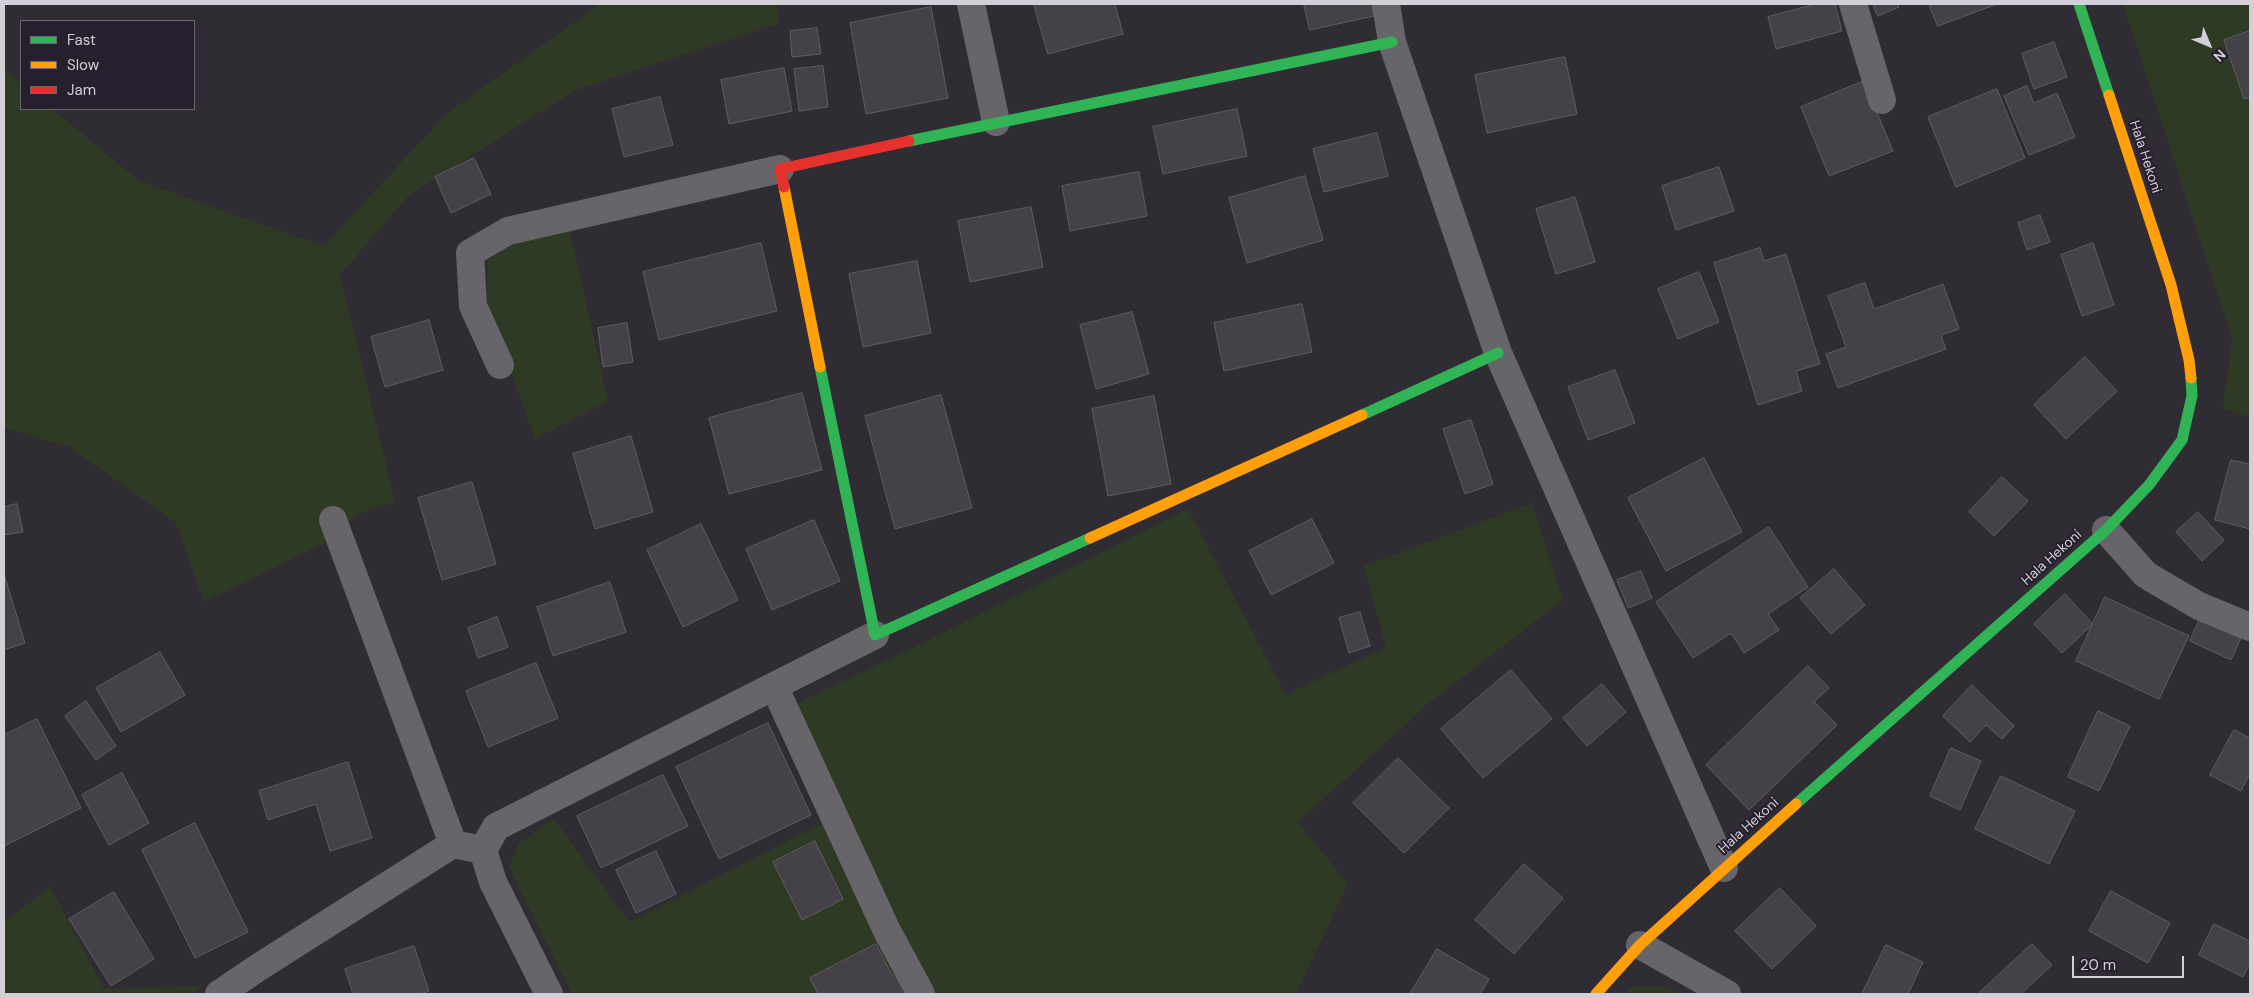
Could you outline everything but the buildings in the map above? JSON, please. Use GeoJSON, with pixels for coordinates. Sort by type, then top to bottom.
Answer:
{"type":"FeatureCollection","features":[{"type":"Feature","properties":{"kind":"street"},"geometry":{"type":"LineString","coordinates":[[971,4],[996,122]]}},
{"type":"Feature","properties":{"kind":"street"},"geometry":{"type":"LineString","coordinates":[[1386,4],[1392,42],[1498,353],[1724,868]]}},
{"type":"Feature","properties":{"kind":"street"},"geometry":{"type":"LineString","coordinates":[[1853,4],[1882,100]]}},
{"type":"Feature","properties":{"kind":"street","name":"Hala Hekoni"},"geometry":{"type":"LineString","coordinates":[[1596,994],[1640,946],[1724,868],[2106,530],[2149,485],[2182,440],[2192,396],[2189,360],[2171,285],[2078,4]]}},
{"type":"Feature","properties":{"kind":"street"},"geometry":{"type":"LineString","coordinates":[[500,365],[473,306],[470,254],[508,231],[996,122],[1392,42]]}},
{"type":"Feature","properties":{"kind":"street"},"geometry":{"type":"LineString","coordinates":[[780,169],[875,635]]}},
{"type":"Feature","properties":{"kind":"street"},"geometry":{"type":"LineString","coordinates":[[549,994],[493,882],[483,850],[496,827],[875,635],[1498,353]]}},
{"type":"Feature","properties":{"kind":"street"},"geometry":{"type":"LineString","coordinates":[[333,520],[453,844]]}},
{"type":"Feature","properties":{"kind":"street"},"geometry":{"type":"LineString","coordinates":[[2106,530],[2146,575],[2199,606],[2250,627]]}},
{"type":"Feature","properties":{"kind":"street"},"geometry":{"type":"LineString","coordinates":[[774,686],[887,931],[921,994]]}},
{"type":"Feature","properties":{"kind":"street"},"geometry":{"type":"LineString","coordinates":[[219,994],[258,967],[453,844],[483,850]]}},
{"type":"Feature","properties":{"kind":"street"},"geometry":{"type":"LineString","coordinates":[[1640,946],[1726,994]]}},
{"type":"Feature","properties":{"kind":"green space"},"geometry":{"type":"Polygon","coordinates":[[[600,4],[776,4],[780,23],[574,91],[409,195],[340,275],[395,501],[355,516],[322,544],[204,602],[176,523],[70,447],[4,428],[4,68],[20,82],[20,110],[53,110],[139,181],[324,246],[446,114],[600,4]]]}},
{"type":"Feature","properties":{"kind":"green space"},"geometry":{"type":"Polygon","coordinates":[[[2123,4],[2250,4],[2250,417],[2223,408],[2232,338],[2123,4]]]}},
{"type":"Feature","properties":{"kind":"green space"},"geometry":{"type":"Polygon","coordinates":[[[570,231],[608,401],[535,439],[487,305],[488,260],[515,243],[570,231]]]}},
{"type":"Feature","properties":{"kind":"green space"},"geometry":{"type":"Polygon","coordinates":[[[1532,503],[1563,600],[1429,703],[1298,822],[1348,884],[1296,994],[572,994],[509,867],[519,843],[554,819],[629,922],[823,823],[774,714],[917,646],[1188,509],[1286,695],[1386,647],[1364,566],[1532,503]]]}},
{"type":"Feature","properties":{"kind":"green space"},"geometry":{"type":"Polygon","coordinates":[[[50,886],[104,989],[204,986],[192,994],[4,994],[4,923],[50,886]]]}},
{"type":"Feature","properties":{"kind":"green space"},"geometry":{"type":"Polygon","coordinates":[[[1633,986],[1667,987],[1680,994],[1625,994],[1633,986]]]}},
{"type":"Feature","properties":{"kind":"traffic: fast"},"geometry":{"type":"LineString","coordinates":[[2079,4],[2109,95]]}},
{"type":"Feature","properties":{"kind":"traffic: fast"},"geometry":{"type":"LineString","coordinates":[[909,141],[1392,42]]}},
{"type":"Feature","properties":{"kind":"traffic: fast"},"geometry":{"type":"LineString","coordinates":[[1362,415],[1498,353]]}},
{"type":"Feature","properties":{"kind":"traffic: fast"},"geometry":{"type":"LineString","coordinates":[[820,367],[875,635],[1090,538]]}},
{"type":"Feature","properties":{"kind":"traffic: fast"},"geometry":{"type":"LineString","coordinates":[[1796,804],[2106,530],[2149,485],[2182,440],[2192,396],[2191,378]]}},
{"type":"Feature","properties":{"kind":"traffic: slow"},"geometry":{"type":"LineString","coordinates":[[2109,95],[2171,285],[2189,360],[2191,378]]}},
{"type":"Feature","properties":{"kind":"traffic: slow"},"geometry":{"type":"LineString","coordinates":[[784,187],[820,367]]}},
{"type":"Feature","properties":{"kind":"traffic: slow"},"geometry":{"type":"LineString","coordinates":[[1090,538],[1362,415]]}},
{"type":"Feature","properties":{"kind":"traffic: slow"},"geometry":{"type":"LineString","coordinates":[[1596,994],[1640,945],[1796,804]]}},
{"type":"Feature","properties":{"kind":"traffic: jam"},"geometry":{"type":"LineString","coordinates":[[784,187],[780,169],[909,141]]}}]}
